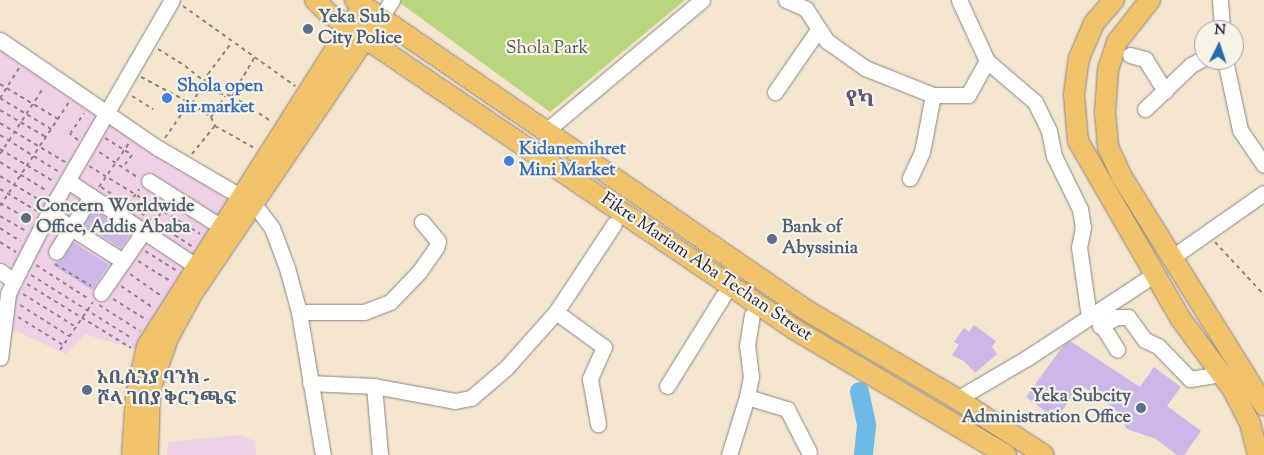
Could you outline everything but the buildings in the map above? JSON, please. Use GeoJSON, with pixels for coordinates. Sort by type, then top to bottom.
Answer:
{"type":"FeatureCollection","features":[{"type":"Feature","properties":{"kind":"main road","name":"Fikre Mariam Aba Techan Street"},"geometry":{"type":"LineString","coordinates":[[299,0],[322,6],[794,329],[1006,455]]}},
{"type":"Feature","properties":{"kind":"main road"},"geometry":{"type":"LineString","coordinates":[[1114,0],[1094,23],[1079,58],[1074,95],[1078,141],[1180,318],[1221,374],[1250,423],[1258,455]]}},
{"type":"Feature","properties":{"kind":"main road"},"geometry":{"type":"LineString","coordinates":[[1150,0],[1118,42],[1108,70],[1105,128],[1108,147],[1122,177],[1264,405]]}},
{"type":"Feature","properties":{"kind":"main road","name":"Fikre Mariam Aba Techan Street"},"geometry":{"type":"LineString","coordinates":[[362,2],[806,310],[957,399],[1044,455]]}},
{"type":"Feature","properties":{"kind":"main road"},"geometry":{"type":"LineString","coordinates":[[358,32],[362,2]]}},
{"type":"Feature","properties":{"kind":"main road"},"geometry":{"type":"LineString","coordinates":[[148,455],[150,390],[165,345],[192,294],[247,200],[358,32],[381,17]]}},
{"type":"Feature","properties":{"kind":"main road"},"geometry":{"type":"LineString","coordinates":[[413,69],[422,88],[614,224],[752,315],[938,428],[966,442],[987,442]]}},
{"type":"Feature","properties":{"kind":"main road"},"geometry":{"type":"LineString","coordinates":[[132,455],[136,395],[145,353],[190,262],[212,231],[247,200]]}},
{"type":"Feature","properties":{"kind":"main road"},"geometry":{"type":"LineString","coordinates":[[794,329],[806,310]]}},
{"type":"Feature","properties":{"kind":"street"},"geometry":{"type":"LineString","coordinates":[[0,358],[41,232],[172,0]]}},
{"type":"Feature","properties":{"kind":"street"},"geometry":{"type":"LineString","coordinates":[[381,17],[392,0]]}},
{"type":"Feature","properties":{"kind":"street"},"geometry":{"type":"LineString","coordinates":[[546,131],[702,0]]}},
{"type":"Feature","properties":{"kind":"street"},"geometry":{"type":"LineString","coordinates":[[786,0],[806,9],[827,41],[864,68],[933,95],[968,96],[987,61]]}},
{"type":"Feature","properties":{"kind":"street"},"geometry":{"type":"LineString","coordinates":[[960,0],[987,61],[1034,102],[1049,131],[1054,156],[1065,183],[1080,210],[1083,227],[1079,247],[1095,319],[1117,350]]}},
{"type":"Feature","properties":{"kind":"street"},"geometry":{"type":"LineString","coordinates":[[1220,0],[1221,20]]}},
{"type":"Feature","properties":{"kind":"street"},"geometry":{"type":"LineString","coordinates":[[775,92],[818,30]]}},
{"type":"Feature","properties":{"kind":"street"},"geometry":{"type":"LineString","coordinates":[[0,40],[158,148],[247,200],[272,228],[299,312],[323,455]]}},
{"type":"Feature","properties":{"kind":"street"},"geometry":{"type":"LineString","coordinates":[[1130,55],[1146,59],[1165,91]]}},
{"type":"Feature","properties":{"kind":"street"},"geometry":{"type":"LineString","coordinates":[[1145,109],[1194,64]]}},
{"type":"Feature","properties":{"kind":"street"},"geometry":{"type":"LineString","coordinates":[[1227,70],[1240,130],[1264,165]]}},
{"type":"Feature","properties":{"kind":"street"},"geometry":{"type":"LineString","coordinates":[[910,178],[922,152],[933,95]]}},
{"type":"Feature","properties":{"kind":"street"},"geometry":{"type":"LineString","coordinates":[[147,180],[173,196],[212,231]]}},
{"type":"Feature","properties":{"kind":"street"},"geometry":{"type":"LineString","coordinates":[[0,271],[41,232],[94,190]]}},
{"type":"Feature","properties":{"kind":"street"},"geometry":{"type":"LineString","coordinates":[[94,190],[125,210],[190,262]]}},
{"type":"Feature","properties":{"kind":"street"},"geometry":{"type":"LineString","coordinates":[[55,258],[94,190]]}},
{"type":"Feature","properties":{"kind":"street"},"geometry":{"type":"LineString","coordinates":[[1171,258],[1208,235],[1264,193]]}},
{"type":"Feature","properties":{"kind":"street"},"geometry":{"type":"LineString","coordinates":[[299,312],[364,312],[390,302],[420,272],[436,248],[438,242],[422,222]]}},
{"type":"Feature","properties":{"kind":"street"},"geometry":{"type":"LineString","coordinates":[[310,383],[374,386],[455,401],[471,398],[506,368],[556,312],[614,224]]}},
{"type":"Feature","properties":{"kind":"street"},"geometry":{"type":"LineString","coordinates":[[41,232],[71,228],[126,256]]}},
{"type":"Feature","properties":{"kind":"street"},"geometry":{"type":"LineString","coordinates":[[97,297],[126,256],[149,229]]}},
{"type":"Feature","properties":{"kind":"street"},"geometry":{"type":"LineString","coordinates":[[957,399],[1095,319],[1155,274]]}},
{"type":"Feature","properties":{"kind":"street"},"geometry":{"type":"LineString","coordinates":[[668,386],[723,296]]}},
{"type":"Feature","properties":{"kind":"street"},"geometry":{"type":"LineString","coordinates":[[556,312],[604,347],[590,379],[598,424]]}},
{"type":"Feature","properties":{"kind":"street"},"geometry":{"type":"LineString","coordinates":[[729,455],[747,398],[750,377],[747,346],[752,315]]}},
{"type":"Feature","properties":{"kind":"street"},"geometry":{"type":"LineString","coordinates":[[1095,319],[1128,317],[1145,340],[1158,346],[1190,379],[1221,374]]}},
{"type":"Feature","properties":{"kind":"street"},"geometry":{"type":"LineString","coordinates":[[374,386],[380,455]]}},
{"type":"Feature","properties":{"kind":"street"},"geometry":{"type":"LineString","coordinates":[[747,398],[787,409],[809,452]]}},
{"type":"Feature","properties":{"kind":"path"},"geometry":{"type":"LineString","coordinates":[[177,0],[254,58],[301,90]]}},
{"type":"Feature","properties":{"kind":"path"},"geometry":{"type":"LineString","coordinates":[[192,104],[232,42]]}},
{"type":"Feature","properties":{"kind":"path"},"geometry":{"type":"LineString","coordinates":[[148,43],[206,81],[225,96],[232,96],[277,126]]}},
{"type":"Feature","properties":{"kind":"path"},"geometry":{"type":"LineString","coordinates":[[26,57],[0,98],[51,130]]}},
{"type":"Feature","properties":{"kind":"path"},"geometry":{"type":"LineString","coordinates":[[232,96],[254,58]]}},
{"type":"Feature","properties":{"kind":"path"},"geometry":{"type":"LineString","coordinates":[[131,72],[189,102],[211,116],[215,126],[260,151]]}},
{"type":"Feature","properties":{"kind":"path"},"geometry":{"type":"LineString","coordinates":[[0,154],[52,75]]}},
{"type":"Feature","properties":{"kind":"path"},"geometry":{"type":"LineString","coordinates":[[0,84],[58,119]]}},
{"type":"Feature","properties":{"kind":"path"},"geometry":{"type":"LineString","coordinates":[[121,90],[153,109]]}},
{"type":"Feature","properties":{"kind":"path"},"geometry":{"type":"LineString","coordinates":[[41,232],[1,204],[76,92]]}},
{"type":"Feature","properties":{"kind":"path"},"geometry":{"type":"LineString","coordinates":[[211,116],[225,96]]}},
{"type":"Feature","properties":{"kind":"path"},"geometry":{"type":"LineString","coordinates":[[91,102],[70,134],[124,150],[132,155],[123,167]]}},
{"type":"Feature","properties":{"kind":"path"},"geometry":{"type":"LineString","coordinates":[[158,148],[189,102]]}},
{"type":"Feature","properties":{"kind":"path"},"geometry":{"type":"LineString","coordinates":[[0,110],[46,138]]}},
{"type":"Feature","properties":{"kind":"path"},"geometry":{"type":"LineString","coordinates":[[0,123],[40,147]]}},
{"type":"Feature","properties":{"kind":"path"},"geometry":{"type":"LineString","coordinates":[[185,164],[215,126]]}},
{"type":"Feature","properties":{"kind":"path"},"geometry":{"type":"LineString","coordinates":[[0,135],[33,156]]}},
{"type":"Feature","properties":{"kind":"path"},"geometry":{"type":"LineString","coordinates":[[92,141],[116,163],[147,180],[134,195],[125,210]]}},
{"type":"Feature","properties":{"kind":"path"},"geometry":{"type":"LineString","coordinates":[[40,147],[41,232],[81,317],[131,348]]}},
{"type":"Feature","properties":{"kind":"path"},"geometry":{"type":"LineString","coordinates":[[1,150],[27,165],[63,346]]}},
{"type":"Feature","properties":{"kind":"path"},"geometry":{"type":"LineString","coordinates":[[124,150],[106,177],[94,190],[125,210],[190,262]]}},
{"type":"Feature","properties":{"kind":"path"},"geometry":{"type":"LineString","coordinates":[[33,156],[41,232],[69,336]]}},
{"type":"Feature","properties":{"kind":"path"},"geometry":{"type":"LineString","coordinates":[[0,162],[21,175],[76,327]]}},
{"type":"Feature","properties":{"kind":"path"},"geometry":{"type":"LineString","coordinates":[[0,176],[14,185],[86,310],[135,341]]}},
{"type":"Feature","properties":{"kind":"path"},"geometry":{"type":"LineString","coordinates":[[0,242],[41,232],[106,177]]}},
{"type":"Feature","properties":{"kind":"path"},"geometry":{"type":"LineString","coordinates":[[106,177],[162,213],[212,231]]}},
{"type":"Feature","properties":{"kind":"path"},"geometry":{"type":"LineString","coordinates":[[0,189],[8,194],[97,297],[147,320]]}},
{"type":"Feature","properties":{"kind":"path"},"geometry":{"type":"LineString","coordinates":[[149,229],[173,196]]}},
{"type":"Feature","properties":{"kind":"path"},"geometry":{"type":"LineString","coordinates":[[0,216],[41,232]]}},
{"type":"Feature","properties":{"kind":"path"},"geometry":{"type":"LineString","coordinates":[[0,228],[41,232]]}},
{"type":"Feature","properties":{"kind":"path"},"geometry":{"type":"LineString","coordinates":[[1208,235],[1264,295]]}},
{"type":"Feature","properties":{"kind":"path"},"geometry":{"type":"LineString","coordinates":[[126,256],[190,262]]}},
{"type":"Feature","properties":{"kind":"path"},"geometry":{"type":"LineString","coordinates":[[126,256],[172,283]]}},
{"type":"Feature","properties":{"kind":"path"},"geometry":{"type":"LineString","coordinates":[[126,256],[162,297]]}},
{"type":"Feature","properties":{"kind":"path"},"geometry":{"type":"LineString","coordinates":[[55,258],[97,297],[140,331]]}},
{"type":"Feature","properties":{"kind":"path"},"geometry":{"type":"LineString","coordinates":[[110,279],[155,308]]}},
{"type":"Feature","properties":{"kind":"path"},"geometry":{"type":"LineString","coordinates":[[60,350],[81,317],[97,297]]}},
{"type":"Feature","properties":{"kind":"shaded area"},"geometry":{"type":"Polygon","coordinates":[[[0,51],[170,159],[236,206],[183,274],[136,350],[85,334],[66,354],[9,328],[20,280],[12,267],[0,260],[0,51]]]}},
{"type":"Feature","properties":{"kind":"shaded area"},"geometry":{"type":"Polygon","coordinates":[[[240,435],[255,441],[256,455],[167,455],[168,442],[240,435]]]}},
{"type":"Feature","properties":{"kind":"green space","name":"Shola Park"},"geometry":{"type":"Polygon","coordinates":[[[396,0],[685,0],[550,112],[396,0]]]}},
{"type":"Feature","properties":{"kind":"waterway"},"geometry":{"type":"LineString","coordinates":[[859,391],[866,425],[863,455]]}},
{"type":"Feature","properties":{"kind":"place","name":"Yeka Sub City Police"},"geometry":{"type":"Point","coordinates":[308,29]}},
{"type":"Feature","properties":{"kind":"place","name":"Shola open air market"},"geometry":{"type":"Point","coordinates":[167,98]}},
{"type":"Feature","properties":{"kind":"place","name":"Kidanemihret Mini Market"},"geometry":{"type":"Point","coordinates":[509,161]}},
{"type":"Feature","properties":{"kind":"place","name":"Concern Worldwide Office, Addis Ababa"},"geometry":{"type":"Point","coordinates":[26,218]}},
{"type":"Feature","properties":{"kind":"place","name":"Bank of Abyssinia"},"geometry":{"type":"Point","coordinates":[772,239]}},
{"type":"Feature","properties":{"kind":"place","name":"አቢሲንያ ባንክ - ሾላ ገበያ ቅርንጫፍ"},"geometry":{"type":"Point","coordinates":[87,390]}},
{"type":"Feature","properties":{"kind":"place","name":"Yeka Subcity Administration Office"},"geometry":{"type":"Point","coordinates":[1141,408]}},
{"type":"Feature","properties":{"kind":"district","name":"የካ"},"geometry":{"type":"Point","coordinates":[860,102]}}]}
